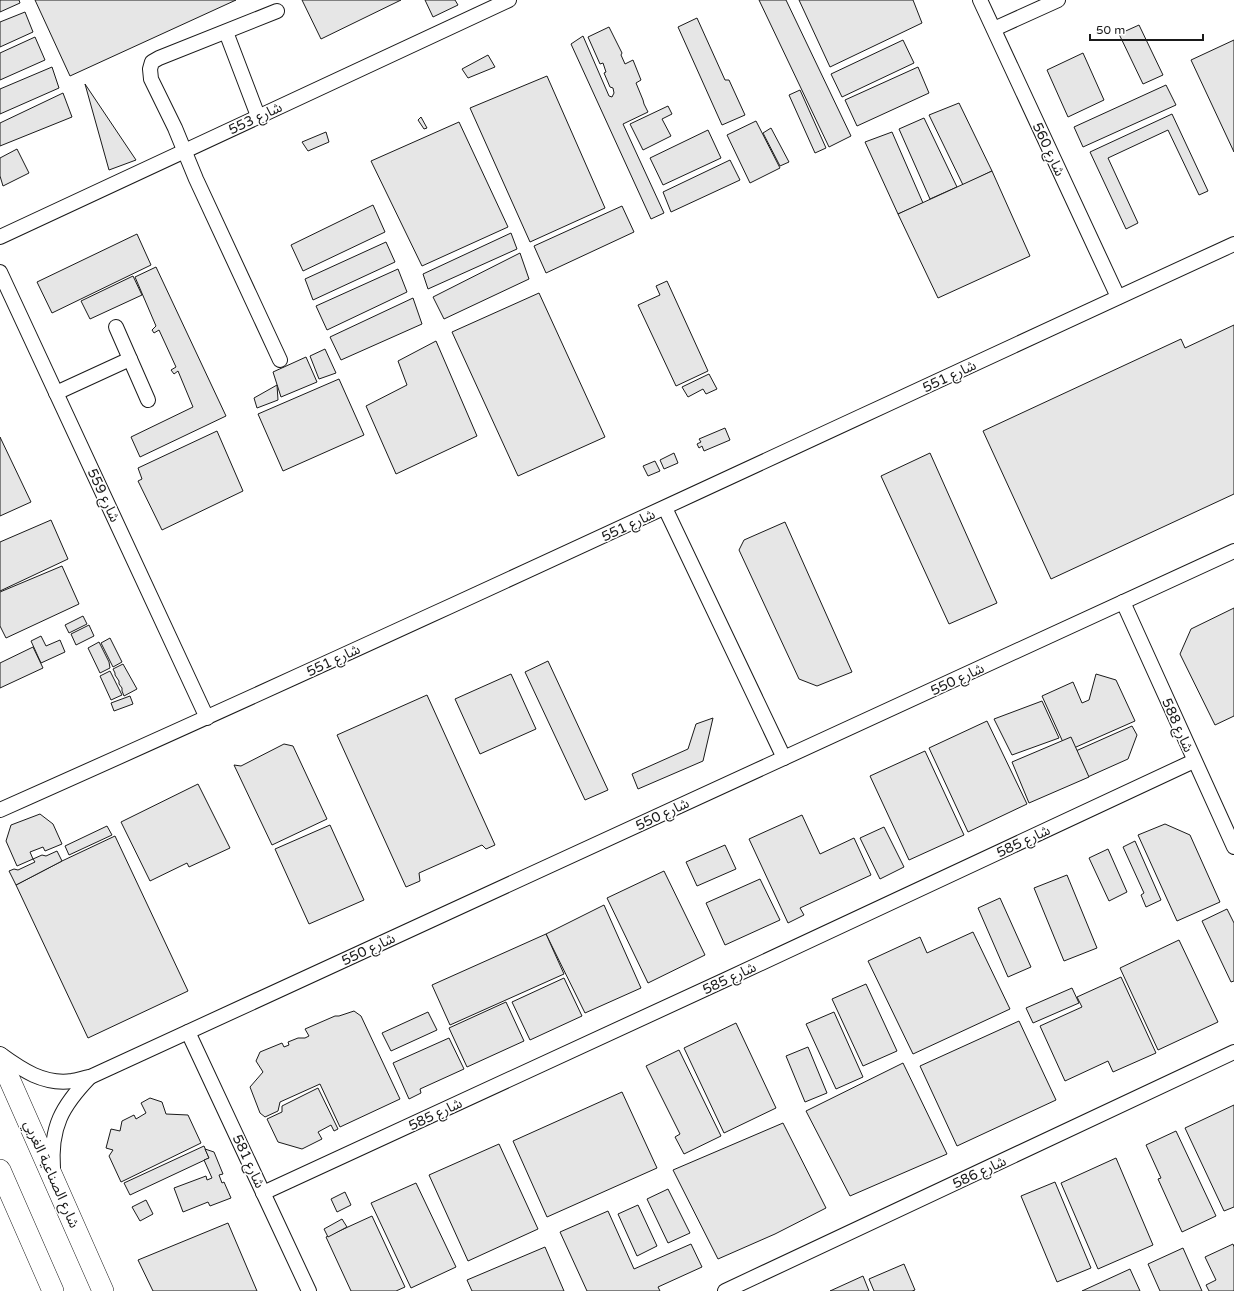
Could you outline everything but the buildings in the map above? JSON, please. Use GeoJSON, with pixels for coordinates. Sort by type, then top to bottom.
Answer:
{"type":"FeatureCollection","features":[{"type":"Feature","properties":{"kind":"main road","name":"شارع الصناعية الغربي"},"geometry":{"type":"LineString","coordinates":[[0,1058],[103,1291]]}},
{"type":"Feature","properties":{"kind":"main road"},"geometry":{"type":"LineString","coordinates":[[0,1170],[52,1291]]}},
{"type":"Feature","properties":{"kind":"street","name":"شارع 553"},"geometry":{"type":"LineString","coordinates":[[0,236],[509,0]]}},
{"type":"Feature","properties":{"kind":"street","name":"شارع 560"},"geometry":{"type":"LineString","coordinates":[[980,0],[1118,298]]}},
{"type":"Feature","properties":{"kind":"street"},"geometry":{"type":"LineString","coordinates":[[994,29],[1058,0]]}},
{"type":"Feature","properties":{"kind":"street"},"geometry":{"type":"LineString","coordinates":[[277,11],[159,58],[152,62],[150,69],[151,79],[280,360]]}},
{"type":"Feature","properties":{"kind":"street"},"geometry":{"type":"LineString","coordinates":[[226,32],[258,116]]}},
{"type":"Feature","properties":{"kind":"street","name":"شارع 551"},"geometry":{"type":"LineString","coordinates":[[0,810],[207,718],[665,508],[1234,244]]}},
{"type":"Feature","properties":{"kind":"street","name":"شارع 559"},"geometry":{"type":"LineString","coordinates":[[0,272],[207,718]]}},
{"type":"Feature","properties":{"kind":"street"},"geometry":{"type":"LineString","coordinates":[[116,327],[148,400]]}},
{"type":"Feature","properties":{"kind":"street"},"geometry":{"type":"LineString","coordinates":[[56,393],[130,359]]}},
{"type":"Feature","properties":{"kind":"street","name":"شارع 551"},"geometry":{"type":"LineString","coordinates":[[665,508],[784,758]]}},
{"type":"Feature","properties":{"kind":"street","name":"شارع 550"},"geometry":{"type":"LineString","coordinates":[[0,1054],[32,1075],[51,1081],[71,1081],[90,1077],[1234,551]]}},
{"type":"Feature","properties":{"kind":"street","name":"شارع 588"},"geometry":{"type":"LineString","coordinates":[[1123,602],[1234,847]]}},
{"type":"Feature","properties":{"kind":"street","name":"شارع 585"},"geometry":{"type":"LineString","coordinates":[[264,1193],[1194,761]]}},
{"type":"Feature","properties":{"kind":"street","name":"شارع 581"},"geometry":{"type":"LineString","coordinates":[[188,1032],[309,1291]]}},
{"type":"Feature","properties":{"kind":"street","name":"شارع 586"},"geometry":{"type":"LineString","coordinates":[[724,1291],[1234,1052]]}},
{"type":"Feature","properties":{"kind":"street","name":"شارع 550"},"geometry":{"type":"LineString","coordinates":[[54,1180],[52,1155],[55,1133],[62,1112],[75,1093],[90,1077]]}}]}
